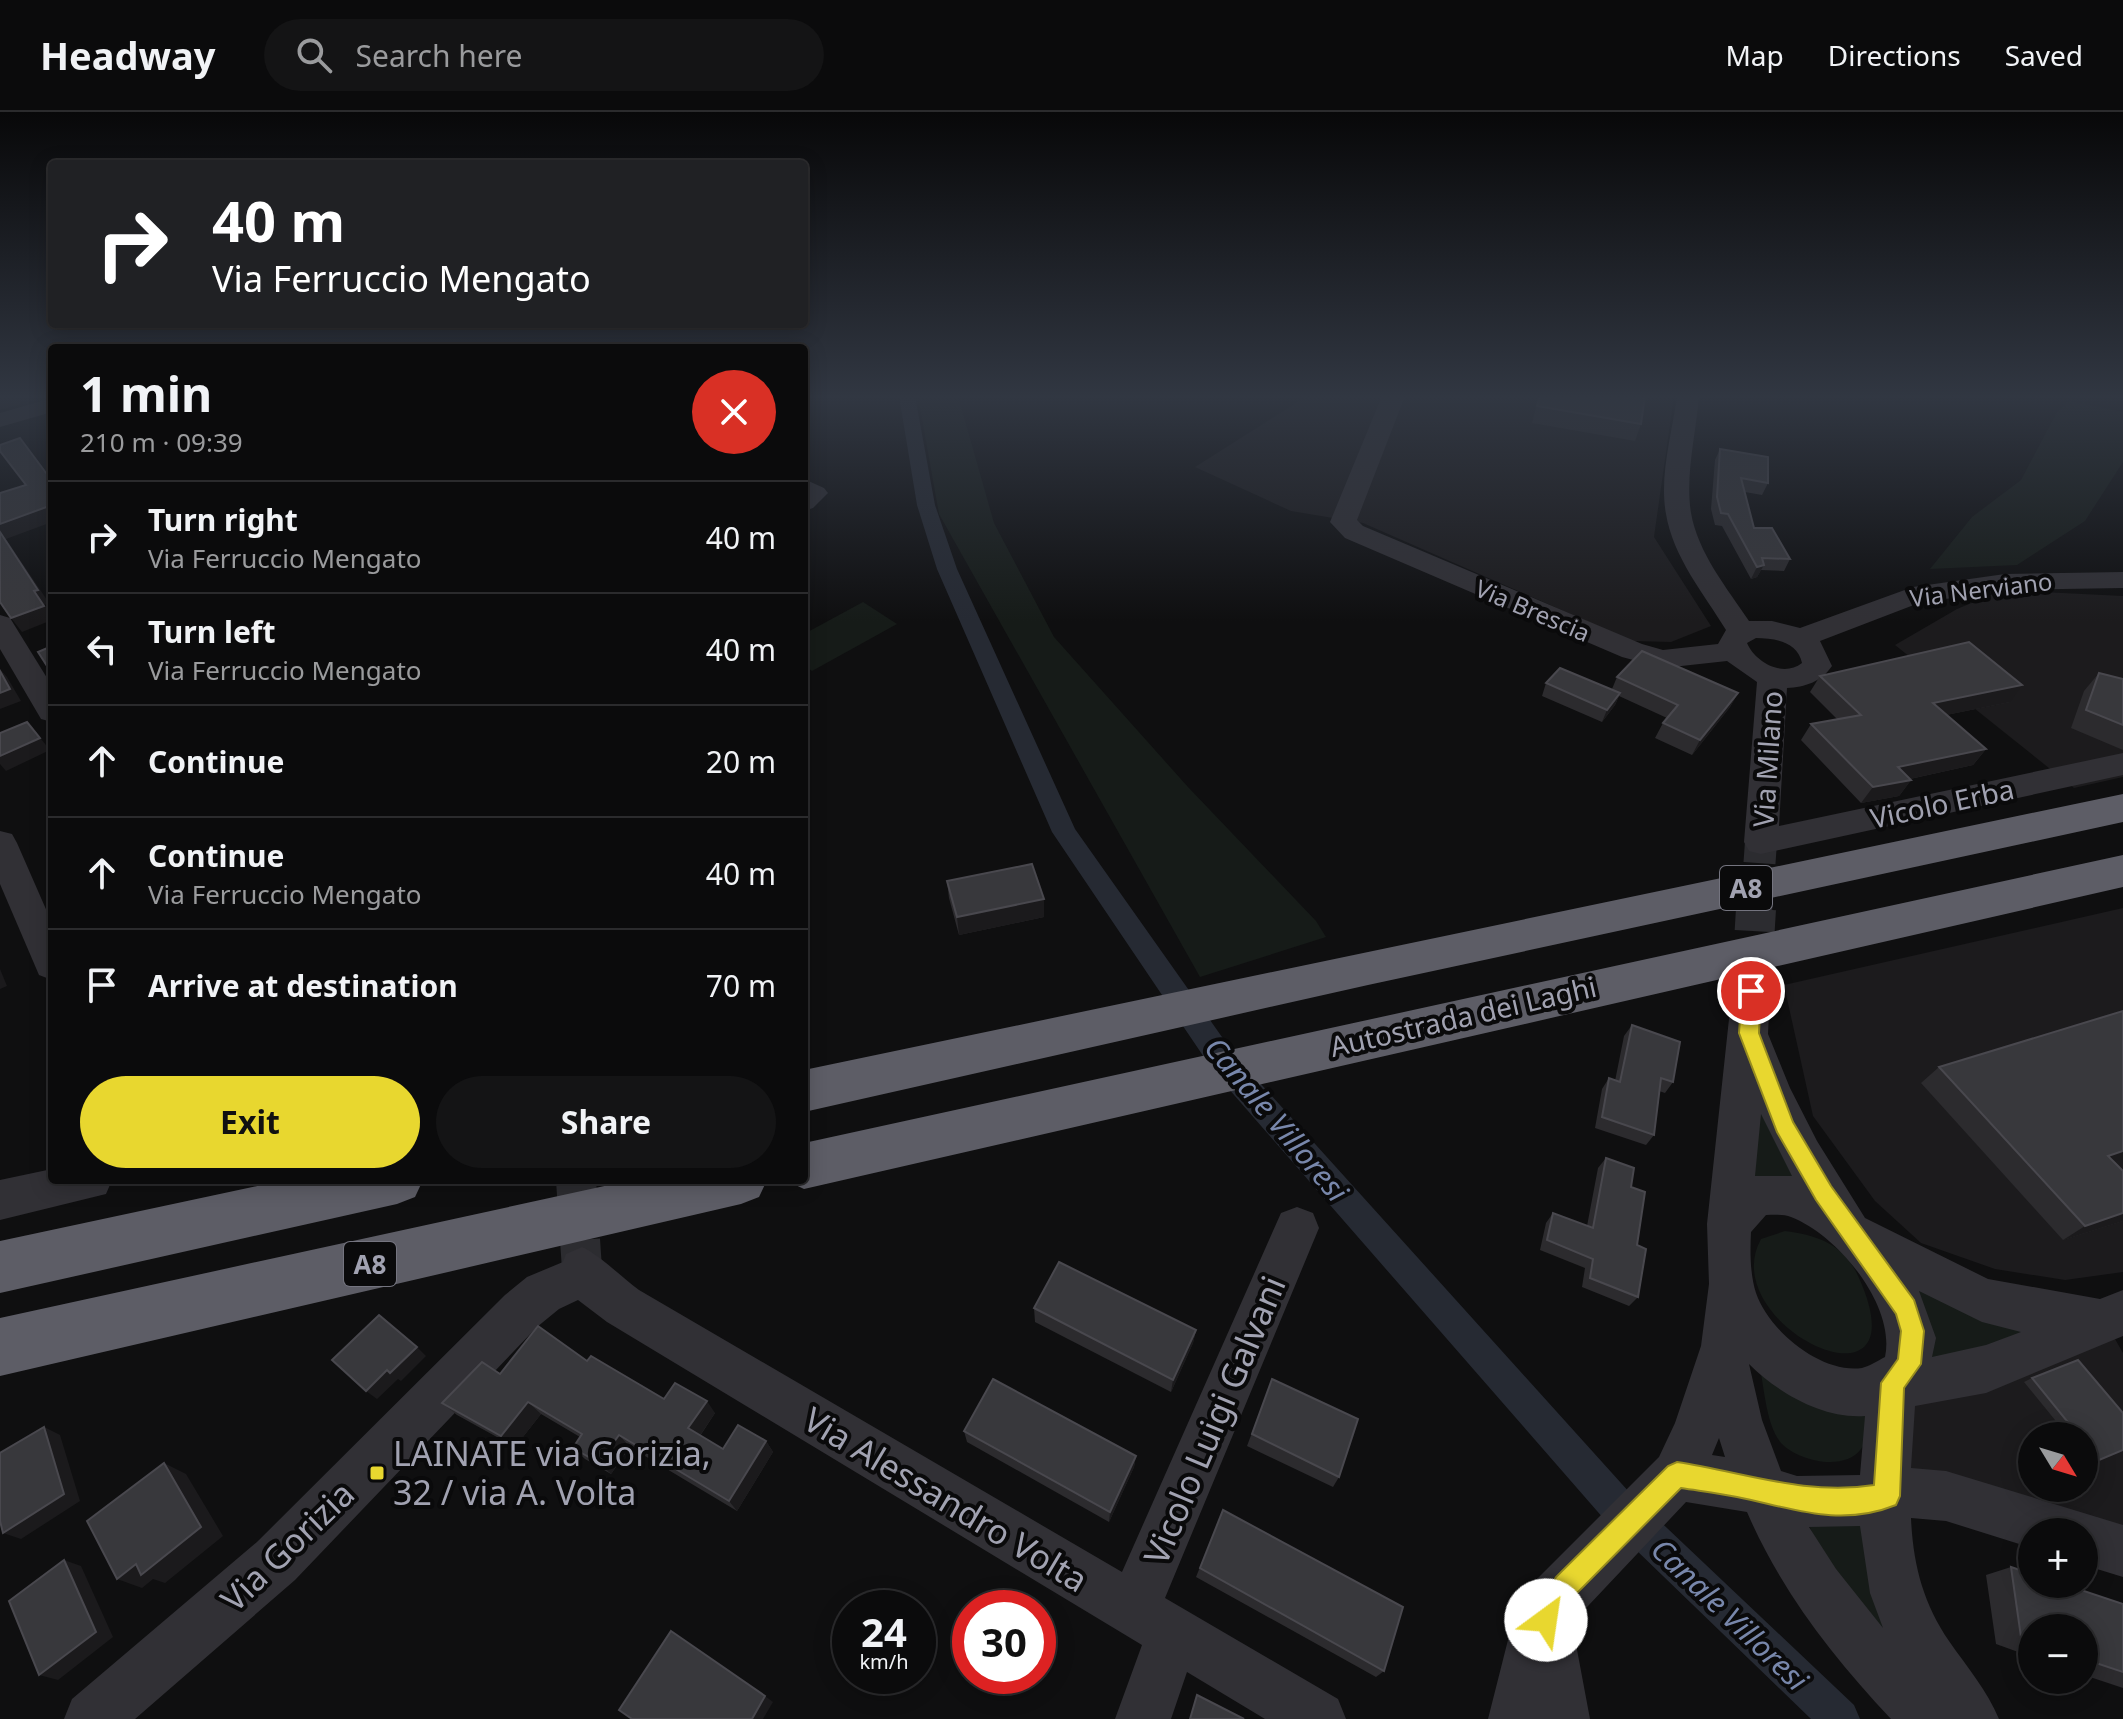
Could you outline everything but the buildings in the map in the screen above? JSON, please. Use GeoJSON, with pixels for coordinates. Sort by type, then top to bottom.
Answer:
{"type":"FeatureCollection","features":[{"type":"Feature","properties":{"kind":"highway","name":"A8"},"geometry":{"type":"LineString","coordinates":[[808,1090],[1368,967],[2123,808]]}},
{"type":"Feature","properties":{"kind":"highway","name":"Autostrada dei Laghi"},"geometry":{"type":"LineString","coordinates":[[808,1165],[1393,1031],[2123,871]]}},
{"type":"Feature","properties":{"kind":"highway"},"geometry":{"type":"LineString","coordinates":[[0,1267],[379,1184]]}},
{"type":"Feature","properties":{"kind":"highway","name":"A8"},"geometry":{"type":"LineString","coordinates":[[0,1347],[723,1184]]}},
{"type":"Feature","properties":{"kind":"street","name":"Via Brescia"},"geometry":{"type":"LineString","coordinates":[[1364,471],[1343,522],[1354,532],[1488,592],[1632,651],[1663,659],[1775,630],[1799,639]]}},
{"type":"Feature","properties":{"kind":"street"},"geometry":{"type":"LineString","coordinates":[[1681,471],[1680,523],[1738,641],[1744,663],[1773,676],[1806,675],[1817,666],[1814,652],[1799,639]]}},
{"type":"Feature","properties":{"kind":"street","name":"Via Nerviano"},"geometry":{"type":"LineString","coordinates":[[1799,639],[1913,595],[2005,582],[2123,580]]}},
{"type":"Feature","properties":{"kind":"street"},"geometry":{"type":"LineString","coordinates":[[0,624],[43,717]]}},
{"type":"Feature","properties":{"kind":"street","name":"Via Milano"},"geometry":{"type":"LineString","coordinates":[[1761,842],[1773,676]]}},
{"type":"Feature","properties":{"kind":"street","name":"Vicolo Erba"},"geometry":{"type":"LineString","coordinates":[[1761,842],[2123,764]]}},
{"type":"Feature","properties":{"kind":"street"},"geometry":{"type":"LineString","coordinates":[[0,843],[48,956]]}},
{"type":"Feature","properties":{"kind":"street"},"geometry":{"type":"LineString","coordinates":[[1516,1719],[1536,1636],[1556,1603],[1677,1475],[1698,1429],[1724,1343],[1731,1285],[1729,1224],[1751,991]]}},
{"type":"Feature","properties":{"kind":"street"},"geometry":{"type":"LineString","coordinates":[[1749,1033],[1784,1126],[1801,1159],[1906,1308],[1912,1331],[1909,1364],[1893,1383],[1887,1435],[1887,1550],[1896,1593],[1921,1646],[1971,1719]]}},
{"type":"Feature","properties":{"kind":"street"},"geometry":{"type":"LineString","coordinates":[[0,1200],[73,1184]]}},
{"type":"Feature","properties":{"kind":"street"},"geometry":{"type":"LineString","coordinates":[[1729,1224],[1746,1202],[1771,1195],[1804,1200],[1850,1229],[1982,1300],[2023,1310],[2111,1317]]}},
{"type":"Feature","properties":{"kind":"street","name":"Vicolo Luigi Galvani"},"geometry":{"type":"LineString","coordinates":[[1143,1719],[1152,1623],[1297,1228]]}},
{"type":"Feature","properties":{"kind":"street","name":"Via Alessandro Volta"},"geometry":{"type":"LineString","coordinates":[[583,1272],[623,1306],[1318,1719]]}},
{"type":"Feature","properties":{"kind":"street","name":"Via Gorizia"},"geometry":{"type":"LineString","coordinates":[[92,1719],[276,1561],[521,1311],[543,1293],[583,1272]]}},
{"type":"Feature","properties":{"kind":"street"},"geometry":{"type":"LineString","coordinates":[[1731,1285],[1748,1326],[1763,1345],[1803,1377],[1850,1392],[1867,1392],[1893,1383],[1956,1380],[2048,1347],[2111,1317]]}},
{"type":"Feature","properties":{"kind":"street"},"geometry":{"type":"LineString","coordinates":[[1724,1343],[1737,1417],[1764,1493],[1786,1540],[1829,1609],[1930,1719]]}},
{"type":"Feature","properties":{"kind":"street"},"geometry":{"type":"LineString","coordinates":[[1677,1475],[1821,1502],[1887,1496],[1946,1496],[2018,1518]]}},
{"type":"Feature","properties":{"kind":"street"},"geometry":{"type":"LineString","coordinates":[[2098,1543],[2123,1551]]}},
{"type":"Feature","properties":{"kind":"street"},"geometry":{"type":"LineString","coordinates":[[1556,1603],[1551,1670],[1562,1719]]}},
{"type":"Feature","properties":{"kind":"shaded area"},"geometry":{"type":"Polygon","coordinates":[[[931,471],[979,471],[994,523],[1054,637],[1188,787],[1316,921],[1326,937],[1200,977],[939,514],[931,471]]]}},
{"type":"Feature","properties":{"kind":"shaded area"},"geometry":{"type":"Polygon","coordinates":[[[1204,471],[1663,471],[1654,537],[1711,626],[1671,642],[1632,641],[1363,523],[1291,511],[1204,471]]]}},
{"type":"Feature","properties":{"kind":"shaded area"},"geometry":{"type":"Polygon","coordinates":[[[2026,471],[2117,471],[2085,521],[2017,565],[1930,569],[1972,517],[2021,480],[2026,471]]]}},
{"type":"Feature","properties":{"kind":"shaded area"},"geometry":{"type":"Polygon","coordinates":[[[2003,590],[2123,596],[2123,777],[2074,788],[1895,645],[1957,609],[2003,590]]]}},
{"type":"Feature","properties":{"kind":"shaded area"},"geometry":{"type":"Polygon","coordinates":[[[863,602],[897,624],[812,671],[808,668],[808,632],[863,602]]]}},
{"type":"Feature","properties":{"kind":"shaded area"},"geometry":{"type":"Polygon","coordinates":[[[2123,908],[2123,1272],[2065,1280],[1995,1269],[1921,1243],[1875,1201],[1813,1116],[1784,985],[2123,908]]]}},
{"type":"Feature","properties":{"kind":"shaded area"},"geometry":{"type":"Polygon","coordinates":[[[1758,1104],[1808,1189],[1751,1186],[1758,1104]]]}},
{"type":"Feature","properties":{"kind":"shaded area"},"geometry":{"type":"Polygon","coordinates":[[[1785,1231],[1809,1235],[1829,1244],[1853,1267],[1872,1322],[1865,1346],[1844,1353],[1817,1346],[1788,1328],[1765,1302],[1754,1272],[1761,1239],[1785,1231]]]}},
{"type":"Feature","properties":{"kind":"shaded area"},"geometry":{"type":"Polygon","coordinates":[[[1909,1279],[2036,1333],[1930,1370],[1909,1279]]]}},
{"type":"Feature","properties":{"kind":"shaded area"},"geometry":{"type":"Polygon","coordinates":[[[2107,1325],[2123,1353],[2123,1540],[2098,1533],[2098,1518],[2045,1518],[1895,1476],[1897,1394],[2107,1325]]]}},
{"type":"Feature","properties":{"kind":"shaded area"},"geometry":{"type":"Polygon","coordinates":[[[1758,1358],[1870,1413],[1867,1436],[1861,1449],[1853,1456],[1833,1462],[1798,1455],[1781,1443],[1768,1414],[1758,1358]]]}},
{"type":"Feature","properties":{"kind":"shaded area"},"geometry":{"type":"Polygon","coordinates":[[[1806,1518],[1870,1523],[1919,1685],[1819,1549],[1806,1518]]]}},
{"type":"Feature","properties":{"kind":"waterway","name":"Canale Villoresi"},"geometry":{"type":"LineString","coordinates":[[920,471],[926,505],[947,569],[1064,832],[1224,1063],[1617,1506],[1840,1719]]}},
{"type":"Feature","properties":{"kind":"tunnel"},"geometry":{"type":"LineString","coordinates":[[1756,911],[1761,842]]}},
{"type":"Feature","properties":{"kind":"tunnel"},"geometry":{"type":"LineString","coordinates":[[1751,991],[1756,909]]}},
{"type":"Feature","properties":{"kind":"tunnel"},"geometry":{"type":"LineString","coordinates":[[576,1184],[582,1269]]}},
{"type":"Feature","properties":{"kind":"place","name":"LAINATE via Gorizia, 32 / via A. Volta"},"geometry":{"type":"Point","coordinates":[377,1473]}},
{"type":"Feature","properties":{"kind":"route"},"geometry":{"type":"LineString","coordinates":[[1546,1620],[1565,1586],[1677,1475],[1737,1484],[1797,1501],[1846,1502],[1887,1496],[1887,1435],[1893,1383],[1903,1374],[1913,1350],[1906,1308],[1801,1159],[1784,1126],[1749,1033],[1751,991]]}}]}
